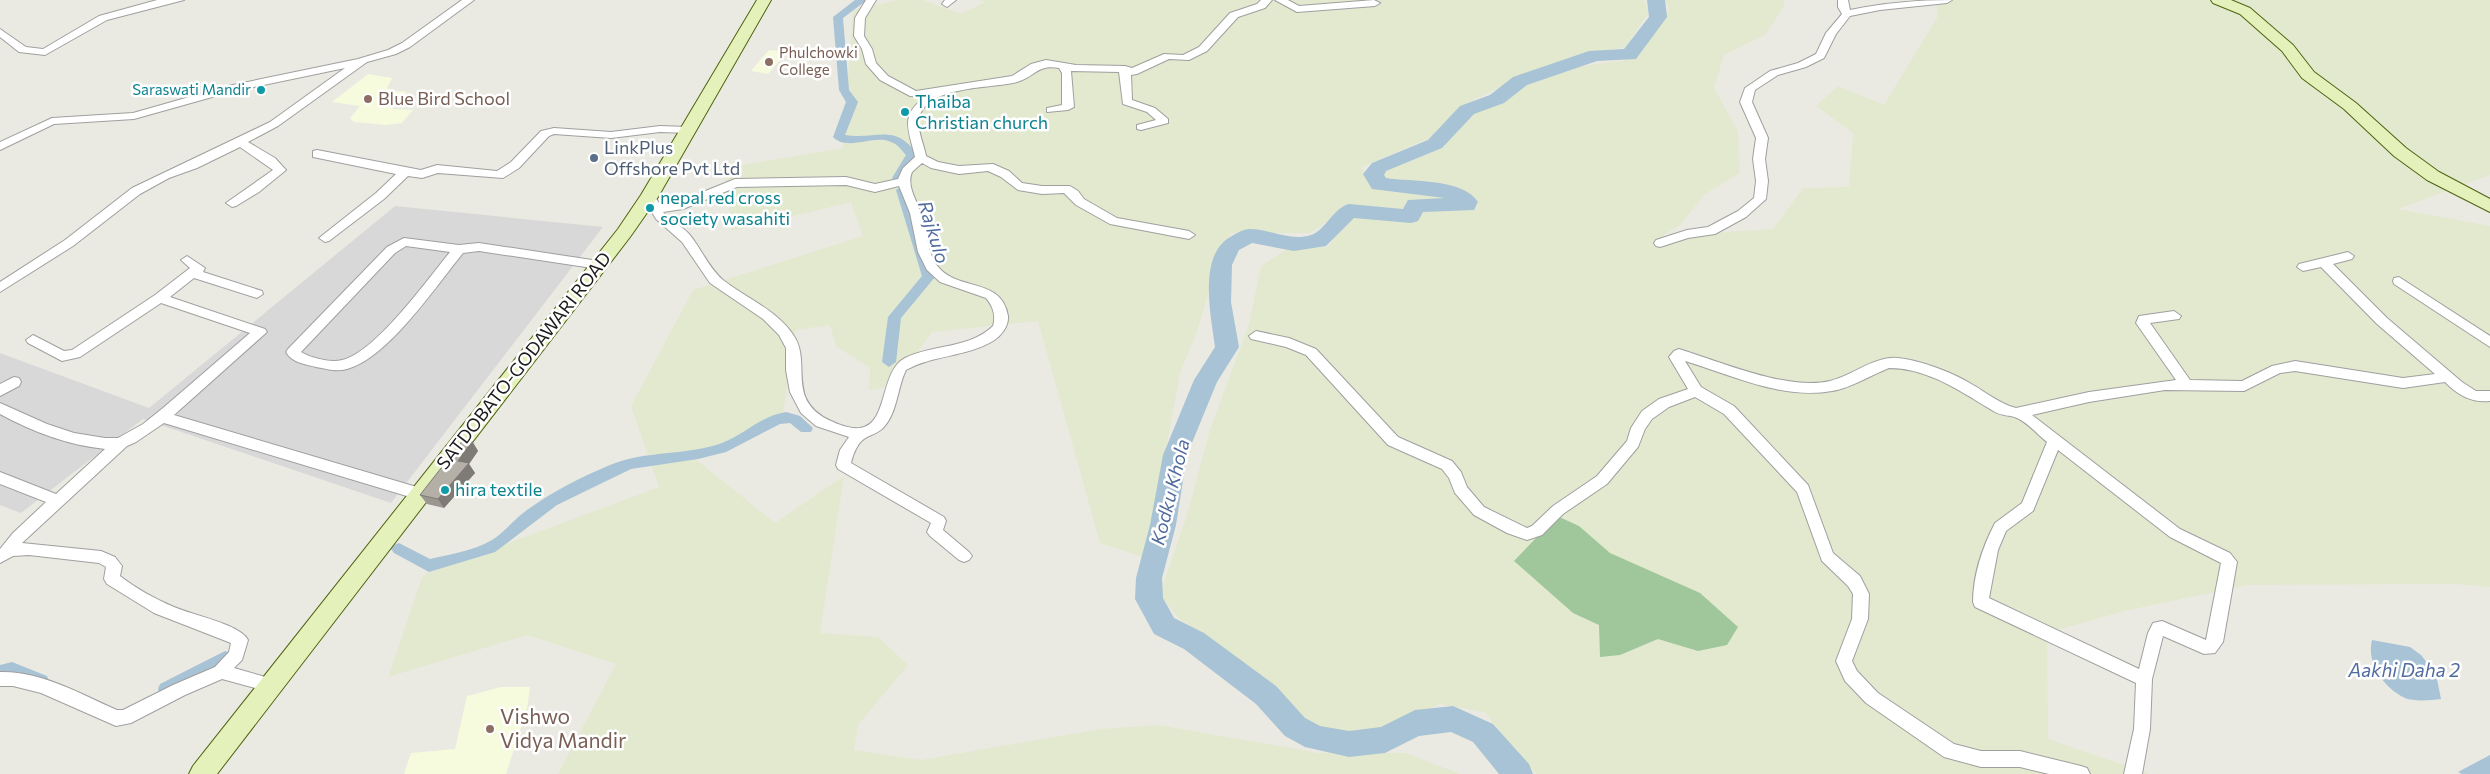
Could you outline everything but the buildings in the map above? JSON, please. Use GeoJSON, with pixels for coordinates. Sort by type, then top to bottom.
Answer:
{"type":"FeatureCollection","features":[{"type":"Feature","properties":{"kind":"street"},"geometry":{"type":"LineString","coordinates":[[0,32],[23,50],[45,52],[103,18],[161,2],[179,0]]}},
{"type":"Feature","properties":{"kind":"street"},"geometry":{"type":"LineString","coordinates":[[0,146],[52,121],[134,116],[228,89],[392,52],[469,0]]}},
{"type":"Feature","properties":{"kind":"street","name":"SATDOBATO-GODAWARI ROAD"},"geometry":{"type":"LineString","coordinates":[[202,774],[599,265],[652,202],[713,84],[764,0]]}},
{"type":"Feature","properties":{"kind":"street"},"geometry":{"type":"LineString","coordinates":[[871,0],[870,5],[860,18],[859,36],[867,49],[871,64],[884,78],[914,94],[934,93],[1015,79],[1026,75],[1040,64],[1063,65],[1075,68],[1125,69],[1133,72],[1168,56],[1185,58],[1203,49],[1234,15],[1261,6],[1267,0]]}},
{"type":"Feature","properties":{"kind":"street"},"geometry":{"type":"LineString","coordinates":[[1280,0],[1297,9],[1375,3]]}},
{"type":"Feature","properties":{"kind":"street"},"geometry":{"type":"LineString","coordinates":[[1843,0],[1843,7],[1847,14]]}},
{"type":"Feature","properties":{"kind":"street"},"geometry":{"type":"LineString","coordinates":[[1660,243],[1687,234],[1711,231],[1742,214],[1760,199],[1762,181],[1758,160],[1762,138],[1746,102],[1750,88],[1774,73],[1802,65],[1820,56],[1830,32],[1847,14],[1880,7],[1947,0]]}},
{"type":"Feature","properties":{"kind":"street"},"geometry":{"type":"LineString","coordinates":[[2218,0],[2245,11],[2288,48],[2297,63],[2308,75],[2350,106],[2400,152],[2433,176],[2488,203]]}},
{"type":"Feature","properties":{"kind":"street"},"geometry":{"type":"LineString","coordinates":[[0,288],[69,243],[136,191],[165,175],[193,165],[274,124],[363,60]]}},
{"type":"Feature","properties":{"kind":"street"},"geometry":{"type":"LineString","coordinates":[[1051,110],[1068,106],[1067,72],[1063,65]]}},
{"type":"Feature","properties":{"kind":"street"},"geometry":{"type":"LineString","coordinates":[[1125,69],[1126,102],[1151,110],[1164,121],[1141,127]]}},
{"type":"Feature","properties":{"kind":"street"},"geometry":{"type":"LineString","coordinates":[[934,93],[932,98],[920,106],[914,113],[912,123],[921,158],[935,165],[959,170],[989,167],[1005,174],[1018,186],[1042,190],[1066,189],[1094,211],[1114,221],[1189,235]]}},
{"type":"Feature","properties":{"kind":"street"},"geometry":{"type":"LineString","coordinates":[[318,154],[422,174],[437,169],[498,174],[515,165],[545,133],[554,130],[611,135],[660,129],[688,130]]}},
{"type":"Feature","properties":{"kind":"street"},"geometry":{"type":"LineString","coordinates":[[232,203],[280,170],[271,161],[240,142]]}},
{"type":"Feature","properties":{"kind":"street"},"geometry":{"type":"LineString","coordinates":[[652,202],[664,221],[680,232],[703,260],[712,277],[770,316],[791,342],[794,356],[793,371],[801,402],[813,419],[831,428],[864,433],[879,425],[900,367],[907,362],[935,352],[974,345],[997,331],[1002,321],[999,304],[992,296],[981,290],[956,285],[936,273],[921,240],[917,216],[904,181],[906,172],[921,158]]}},
{"type":"Feature","properties":{"kind":"street"},"geometry":{"type":"LineString","coordinates":[[325,238],[380,196],[405,172]]}},
{"type":"Feature","properties":{"kind":"street"},"geometry":{"type":"LineString","coordinates":[[652,202],[667,208],[679,206],[735,182],[846,181],[875,188],[904,181]]}},
{"type":"Feature","properties":{"kind":"street"},"geometry":{"type":"LineString","coordinates":[[459,249],[382,340],[361,356],[347,364],[330,365],[298,358],[293,352],[391,250],[404,242],[459,249],[479,247],[599,265]]}},
{"type":"Feature","properties":{"kind":"street"},"geometry":{"type":"LineString","coordinates":[[2303,267],[2348,256]]}},
{"type":"Feature","properties":{"kind":"street"},"geometry":{"type":"LineString","coordinates":[[33,340],[62,356],[75,354],[193,274],[199,268],[187,260]]}},
{"type":"Feature","properties":{"kind":"street"},"geometry":{"type":"LineString","coordinates":[[2323,261],[2382,321],[2469,394],[2483,397],[2490,396]]}},
{"type":"Feature","properties":{"kind":"street"},"geometry":{"type":"LineString","coordinates":[[193,274],[257,294]]}},
{"type":"Feature","properties":{"kind":"street"},"geometry":{"type":"LineString","coordinates":[[2399,281],[2490,342]]}},
{"type":"Feature","properties":{"kind":"street"},"geometry":{"type":"LineString","coordinates":[[5,554],[18,537],[121,443],[162,417],[260,332],[160,298]]}},
{"type":"Feature","properties":{"kind":"street"},"geometry":{"type":"LineString","coordinates":[[2174,316],[2144,319],[2143,323],[2187,386]]}},
{"type":"Feature","properties":{"kind":"street"},"geometry":{"type":"LineString","coordinates":[[1256,336],[1289,343],[1311,352],[1393,441],[1447,465],[1456,476],[1460,489],[1479,511],[1512,529],[1527,534],[1536,531],[1558,510],[1602,480],[1633,443],[1638,428],[1647,415],[1664,403],[1696,391]]}},
{"type":"Feature","properties":{"kind":"street"},"geometry":{"type":"LineString","coordinates":[[2081,774],[2020,759],[1981,759],[1950,751],[1872,698],[1851,676],[1844,662],[1860,619],[1861,594],[1854,582],[1827,557],[1817,532],[1804,488],[1729,410],[1696,391],[1676,355],[1779,385],[1817,388],[1833,386],[1888,363],[1899,363],[1943,376],[2002,410],[2020,413],[2089,397],[2165,385],[2244,386],[2277,368],[2295,366],[2403,383],[2448,377]]}},
{"type":"Feature","properties":{"kind":"street"},"geometry":{"type":"LineString","coordinates":[[0,391],[14,382]]}},
{"type":"Feature","properties":{"kind":"street"},"geometry":{"type":"LineString","coordinates":[[0,408],[20,419],[88,442],[121,443]]}},
{"type":"Feature","properties":{"kind":"street"},"geometry":{"type":"LineString","coordinates":[[2020,413],[2175,533],[2225,557],[2229,562],[2215,642],[2209,648],[2159,628],[2144,679],[2142,729],[2133,774]]}},
{"type":"Feature","properties":{"kind":"street"},"geometry":{"type":"LineString","coordinates":[[162,417],[420,494]]}},
{"type":"Feature","properties":{"kind":"street"},"geometry":{"type":"LineString","coordinates":[[855,433],[857,438],[847,450],[843,465],[939,521],[935,532],[964,556]]}},
{"type":"Feature","properties":{"kind":"street"},"geometry":{"type":"LineString","coordinates":[[2055,440],[2028,507],[2000,527],[1990,550],[1981,595],[1982,602],[2144,679]]}},
{"type":"Feature","properties":{"kind":"street"},"geometry":{"type":"LineString","coordinates":[[0,478],[58,501]]}},
{"type":"Feature","properties":{"kind":"street"},"geometry":{"type":"LineString","coordinates":[[0,679],[11,677],[28,680],[116,718],[125,718],[179,690],[221,672],[236,654],[240,640],[231,633],[189,620],[127,591],[112,579],[114,566],[110,560],[101,557],[29,549],[5,554]]}},
{"type":"Feature","properties":{"kind":"street"},"geometry":{"type":"LineString","coordinates":[[221,672],[270,685]]}},
{"type":"Feature","properties":{"kind":"shaded area"},"geometry":{"type":"Polygon","coordinates":[[[899,0],[923,0],[961,14],[985,2],[979,0],[1644,0],[1649,12],[1625,47],[1567,58],[1519,78],[1468,103],[1433,137],[1361,167],[1374,187],[1439,193],[1455,199],[1421,200],[1401,209],[1346,209],[1310,233],[1231,233],[1218,261],[1196,334],[1180,373],[1146,558],[1100,543],[1038,321],[932,332],[893,386],[869,390],[870,368],[836,346],[830,325],[795,330],[783,415],[693,457],[775,523],[844,476],[820,633],[878,637],[908,665],[858,725],[854,750],[921,760],[1101,729],[1159,725],[1319,753],[1406,753],[1460,774],[558,774],[616,664],[527,635],[388,677],[423,575],[659,487],[631,406],[693,290],[863,236],[851,202],[732,231],[724,168],[843,148],[853,10],[899,0]]]}},
{"type":"Feature","properties":{"kind":"shaded area"},"geometry":{"type":"Polygon","coordinates":[[[1664,0],[1785,0],[1783,8],[1766,34],[1724,55],[1714,88],[1738,131],[1740,173],[1705,194],[1680,225],[1662,236],[1773,229],[1803,188],[1849,187],[1853,133],[1816,106],[1838,86],[1884,105],[1938,16],[1936,0],[2490,0],[2490,175],[2398,209],[2490,226],[2490,587],[2455,584],[2248,585],[2124,611],[2047,633],[2048,739],[2150,774],[1537,774],[1521,759],[1485,712],[1439,704],[1374,736],[1335,733],[1306,724],[1269,687],[1208,636],[1179,619],[1160,594],[1186,518],[1210,430],[1249,324],[1261,266],[1287,249],[1328,247],[1350,217],[1415,218],[1421,209],[1478,207],[1478,200],[1455,186],[1417,182],[1413,185],[1385,180],[1381,179],[1380,172],[1438,150],[1470,114],[1527,84],[1569,68],[1626,60],[1638,54],[1658,29],[1669,8],[1664,0]]]}},
{"type":"Feature","properties":{"kind":"shaded area","name":"Phulchowki College"},"geometry":{"type":"Polygon","coordinates":[[[769,50],[787,52],[768,74],[751,71],[769,50]]]}},
{"type":"Feature","properties":{"kind":"shaded area","name":"Blue Bird School"},"geometry":{"type":"Polygon","coordinates":[[[368,74],[392,78],[387,88],[407,92],[392,109],[413,110],[402,123],[386,125],[354,122],[350,118],[360,106],[332,102],[368,74]]]}},
{"type":"Feature","properties":{"kind":"shaded area"},"geometry":{"type":"Polygon","coordinates":[[[395,206],[603,227],[391,503],[143,419],[21,513],[0,505],[0,353],[149,408],[395,206]]]}},
{"type":"Feature","properties":{"kind":"shaded area","name":"Vishwo Vidya Mandir"},"geometry":{"type":"Polygon","coordinates":[[[501,687],[530,687],[527,709],[506,774],[404,774],[411,753],[455,749],[467,696],[501,687]]]}},
{"type":"Feature","properties":{"kind":"green space"},"geometry":{"type":"Polygon","coordinates":[[[1557,516],[1579,526],[1610,553],[1700,593],[1738,627],[1727,645],[1698,651],[1658,639],[1620,655],[1600,657],[1599,625],[1573,613],[1514,561],[1557,516]]]}},
{"type":"Feature","properties":{"kind":"water","name":"Aakhi Daha 2"},"geometry":{"type":"Polygon","coordinates":[[[2372,640],[2410,647],[2421,655],[2436,674],[2441,699],[2413,700],[2397,694],[2378,674],[2374,666],[2371,649],[2372,640]]]}},
{"type":"Feature","properties":{"kind":"water"},"geometry":{"type":"Polygon","coordinates":[[[2490,755],[2490,774],[2462,774],[2458,772],[2490,755]]]}},
{"type":"Feature","properties":{"kind":"waterway","name":"Rajkulo"},"geometry":{"type":"LineString","coordinates":[[862,0],[838,17],[844,90],[852,102],[839,137],[854,140],[888,137],[897,140],[912,155],[898,178]]}},
{"type":"Feature","properties":{"kind":"waterway","name":"Kodku Khola"},"geometry":{"type":"LineString","coordinates":[[1518,774],[1483,733],[1453,719],[1415,723],[1385,740],[1349,744],[1315,738],[1295,727],[1266,695],[1194,641],[1164,626],[1149,599],[1149,578],[1163,525],[1175,455],[1186,424],[1206,380],[1227,347],[1220,302],[1221,265],[1230,246],[1249,236],[1294,244],[1318,241],[1349,211],[1411,216],[1415,205],[1467,205],[1468,202],[1458,196],[1437,189],[1379,184],[1373,174],[1379,167],[1435,144],[1467,110],[1497,99],[1520,81],[1596,55],[1629,55],[1658,17],[1656,0]]}},
{"type":"Feature","properties":{"kind":"waterway","name":"Rajkulo"},"geometry":{"type":"LineString","coordinates":[[889,362],[895,317],[929,277],[902,190]]}},
{"type":"Feature","properties":{"kind":"waterway"},"geometry":{"type":"LineString","coordinates":[[399,549],[429,566],[464,557],[497,544],[532,514],[562,495],[628,464],[656,458],[698,454],[726,447],[759,427],[786,417],[794,419],[806,428]]}},
{"type":"Feature","properties":{"kind":"waterway"},"geometry":{"type":"LineString","coordinates":[[166,689],[225,658]]}},
{"type":"Feature","properties":{"kind":"waterway"},"geometry":{"type":"LineString","coordinates":[[0,672],[12,669],[41,681]]}},
{"type":"Feature","properties":{"kind":"place","name":"Phulchowki College"},"geometry":{"type":"Point","coordinates":[769,62]}},
{"type":"Feature","properties":{"kind":"place","name":"Saraswati Mandir"},"geometry":{"type":"Point","coordinates":[261,90]}},
{"type":"Feature","properties":{"kind":"place","name":"Blue Bird School"},"geometry":{"type":"Point","coordinates":[368,99]}},
{"type":"Feature","properties":{"kind":"place","name":"Thaiba Christian church"},"geometry":{"type":"Point","coordinates":[905,112]}},
{"type":"Feature","properties":{"kind":"place","name":"LinkPlus Offshore Pvt Ltd"},"geometry":{"type":"Point","coordinates":[594,158]}},
{"type":"Feature","properties":{"kind":"place","name":"nepal red cross society wasahiti"},"geometry":{"type":"Point","coordinates":[650,208]}},
{"type":"Feature","properties":{"kind":"place","name":"hira textile"},"geometry":{"type":"Point","coordinates":[445,490]}},
{"type":"Feature","properties":{"kind":"place","name":"Vishwo Vidya Mandir"},"geometry":{"type":"Point","coordinates":[490,729]}}]}
